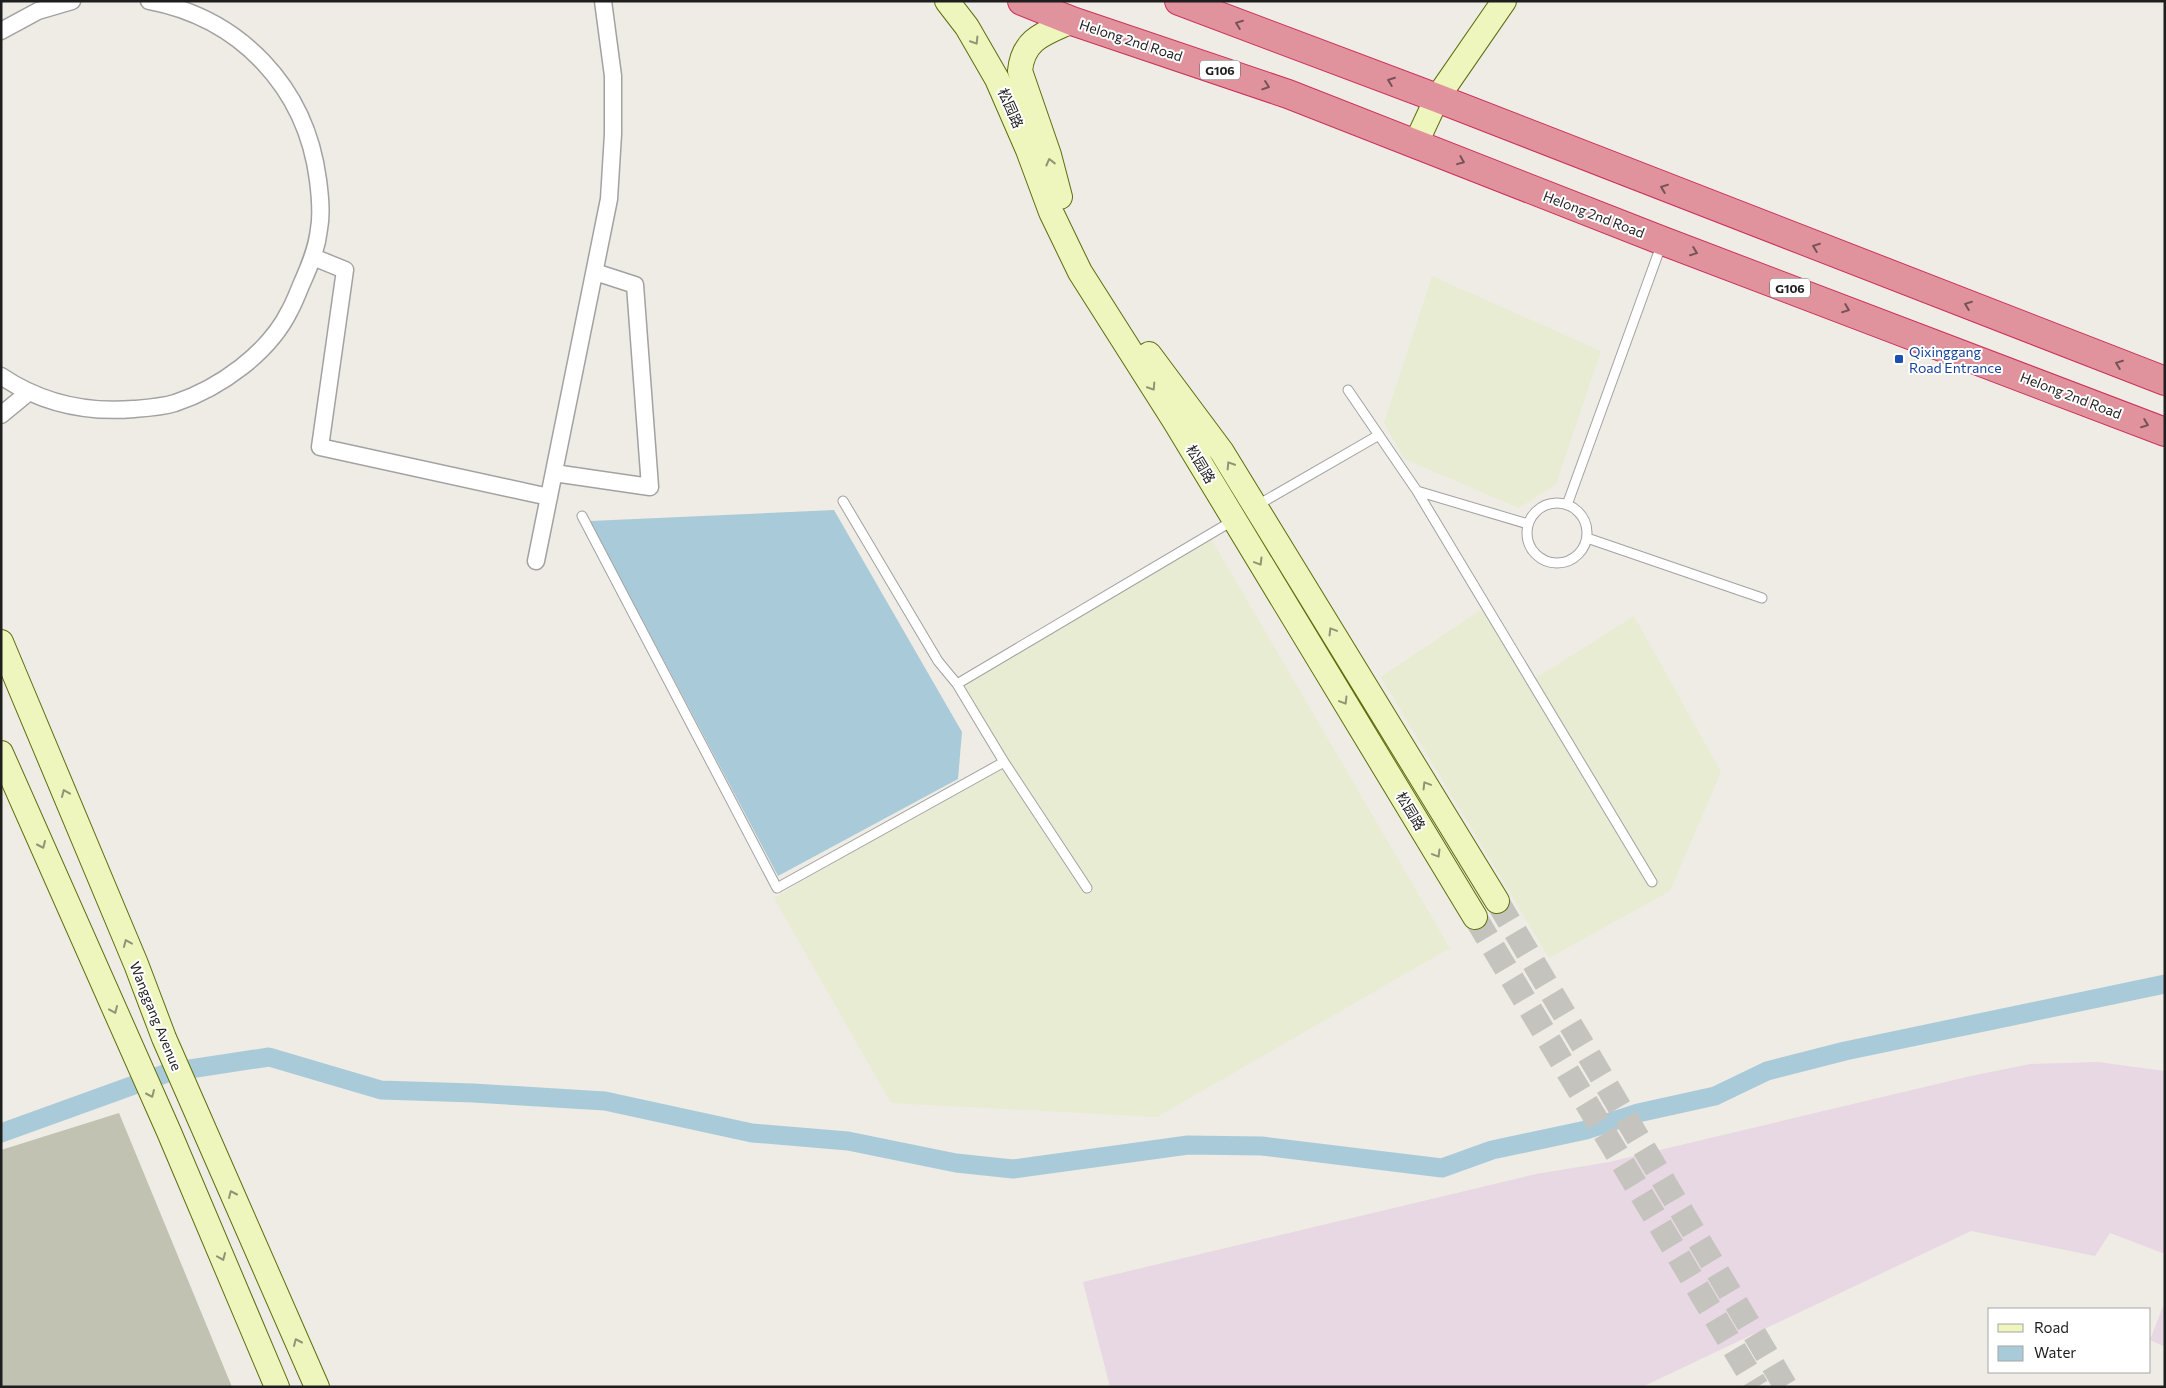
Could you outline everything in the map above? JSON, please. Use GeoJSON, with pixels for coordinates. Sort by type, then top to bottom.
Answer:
{"type":"FeatureCollection","features":[{"type":"Feature","properties":{"kind":"highway","name":"Helong 2nd Road"},"geometry":{"type":"LineString","coordinates":[[1022,1],[1072,21],[1288,94],[1663,241],[2165,432]]}},
{"type":"Feature","properties":{"kind":"highway"},"geometry":{"type":"LineString","coordinates":[[1179,1],[1207,6],[1437,98],[2165,381]]}},
{"type":"Feature","properties":{"kind":"street"},"geometry":{"type":"LineString","coordinates":[[1,31],[38,11],[70,1]]}},
{"type":"Feature","properties":{"kind":"street"},"geometry":{"type":"LineString","coordinates":[[1,376],[29,392],[57,403],[86,409],[116,411],[174,403],[202,391],[228,376],[252,358],[270,339],[290,312],[313,257],[320,228],[320,197],[316,165],[309,138],[297,110],[281,84],[263,62],[240,40],[213,23],[188,11],[148,1]]}},
{"type":"Feature","properties":{"kind":"street"},"geometry":{"type":"LineString","coordinates":[[536,561],[596,272],[609,200],[613,134],[613,76],[603,1]]}},
{"type":"Feature","properties":{"kind":"street","name":"松园路"},"geometry":{"type":"LineString","coordinates":[[947,1],[967,28],[998,79],[1028,150],[1051,212],[1080,272],[1174,420],[1475,918]]}},
{"type":"Feature","properties":{"kind":"street"},"geometry":{"type":"LineString","coordinates":[[1416,143],[1437,98],[1504,1]]}},
{"type":"Feature","properties":{"kind":"street","name":"松园路"},"geometry":{"type":"LineString","coordinates":[[1072,21],[1039,36],[1028,44],[1021,62],[1020,71],[1066,213],[1081,247],[1112,302],[1222,452],[1497,901]]}},
{"type":"Feature","properties":{"kind":"street"},"geometry":{"type":"LineString","coordinates":[[313,257],[345,270],[320,447],[549,497]]}},
{"type":"Feature","properties":{"kind":"street"},"geometry":{"type":"LineString","coordinates":[[554,473],[650,487],[635,285],[596,272]]}},
{"type":"Feature","properties":{"kind":"street"},"geometry":{"type":"LineString","coordinates":[[1,415],[29,392]]}},
{"type":"Feature","properties":{"kind":"street","name":"Wanggang Avenue"},"geometry":{"type":"LineString","coordinates":[[1,642],[136,964],[164,1038],[317,1387]]}},
{"type":"Feature","properties":{"kind":"street"},"geometry":{"type":"LineString","coordinates":[[1,753],[169,1132],[277,1387]]}},
{"type":"Feature","properties":{"kind":"lane"},"geometry":{"type":"LineString","coordinates":[[1567,505],[1663,241]]}},
{"type":"Feature","properties":{"kind":"lane"},"geometry":{"type":"LineString","coordinates":[[1348,390],[1417,491],[1652,882]]}},
{"type":"Feature","properties":{"kind":"lane"},"geometry":{"type":"LineString","coordinates":[[1256,506],[1379,435]]}},
{"type":"Feature","properties":{"kind":"lane"},"geometry":{"type":"LineString","coordinates":[[1417,491],[1528,524]]}},
{"type":"Feature","properties":{"kind":"lane"},"geometry":{"type":"LineString","coordinates":[[843,501],[938,661],[957,684],[1004,762],[1087,888]]}},
{"type":"Feature","properties":{"kind":"lane"},"geometry":{"type":"LineString","coordinates":[[1558,503],[1567,505],[1576,510],[1583,518],[1587,527],[1587,538],[1578,556],[1559,564],[1549,563],[1533,552],[1529,544],[1528,524],[1540,509],[1558,503]]}},
{"type":"Feature","properties":{"kind":"lane"},"geometry":{"type":"LineString","coordinates":[[582,516],[777,888],[1004,762]]}},
{"type":"Feature","properties":{"kind":"lane"},"geometry":{"type":"LineString","coordinates":[[957,684],[1234,520]]}},
{"type":"Feature","properties":{"kind":"lane"},"geometry":{"type":"LineString","coordinates":[[1587,538],[1762,598]]}},
{"type":"Feature","properties":{"kind":"shaded area"},"geometry":{"type":"Polygon","coordinates":[[[1432,276],[1601,351],[1556,484],[1519,508],[1404,459],[1384,423],[1432,276]]]}},
{"type":"Feature","properties":{"kind":"shaded area"},"geometry":{"type":"Polygon","coordinates":[[[1209,535],[1450,948],[1157,1117],[891,1103],[774,898],[1004,762],[957,684],[1209,535]]]}},
{"type":"Feature","properties":{"kind":"shaded area"},"geometry":{"type":"Polygon","coordinates":[[[1486,606],[1531,681],[1634,616],[1721,772],[1670,891],[1549,958],[1381,677],[1486,606]]]}},
{"type":"Feature","properties":{"kind":"shaded area"},"geometry":{"type":"Polygon","coordinates":[[[2098,1062],[2165,1071],[2165,1254],[2110,1233],[2095,1256],[1971,1231],[1642,1387],[1110,1387],[1083,1282],[1536,1174],[1609,1162],[1971,1076],[2030,1064],[2098,1062]]]}},
{"type":"Feature","properties":{"kind":"shaded area"},"geometry":{"type":"Polygon","coordinates":[[[119,1113],[232,1387],[1,1387],[1,1150],[119,1113]]]}},
{"type":"Feature","properties":{"kind":"shaded area"},"geometry":{"type":"Polygon","coordinates":[[[2165,1301],[2165,1347],[2151,1340],[2165,1301]]]}},
{"type":"Feature","properties":{"kind":"water"},"geometry":{"type":"Polygon","coordinates":[[[834,510],[962,732],[958,779],[778,876],[590,521],[834,510]]]}},
{"type":"Feature","properties":{"kind":"waterway"},"geometry":{"type":"LineString","coordinates":[[1,1133],[170,1072],[269,1057],[381,1090],[473,1093],[605,1101],[752,1133],[848,1141],[956,1163],[1013,1169],[1188,1145],[1262,1146],[1442,1168],[1492,1150],[1586,1130],[1638,1113],[1715,1096],[1767,1071],[1845,1051],[2165,984]]}},
{"type":"Feature","properties":{"kind":"tunnel"},"geometry":{"type":"LineString","coordinates":[[1497,901],[1786,1387]]}},
{"type":"Feature","properties":{"kind":"tunnel"},"geometry":{"type":"LineString","coordinates":[[1475,917],[1757,1387]]}},
{"type":"Feature","properties":{"kind":"place","name":"Qixinggang Road Entrance"},"geometry":{"type":"Point","coordinates":[1899,359]}}]}
